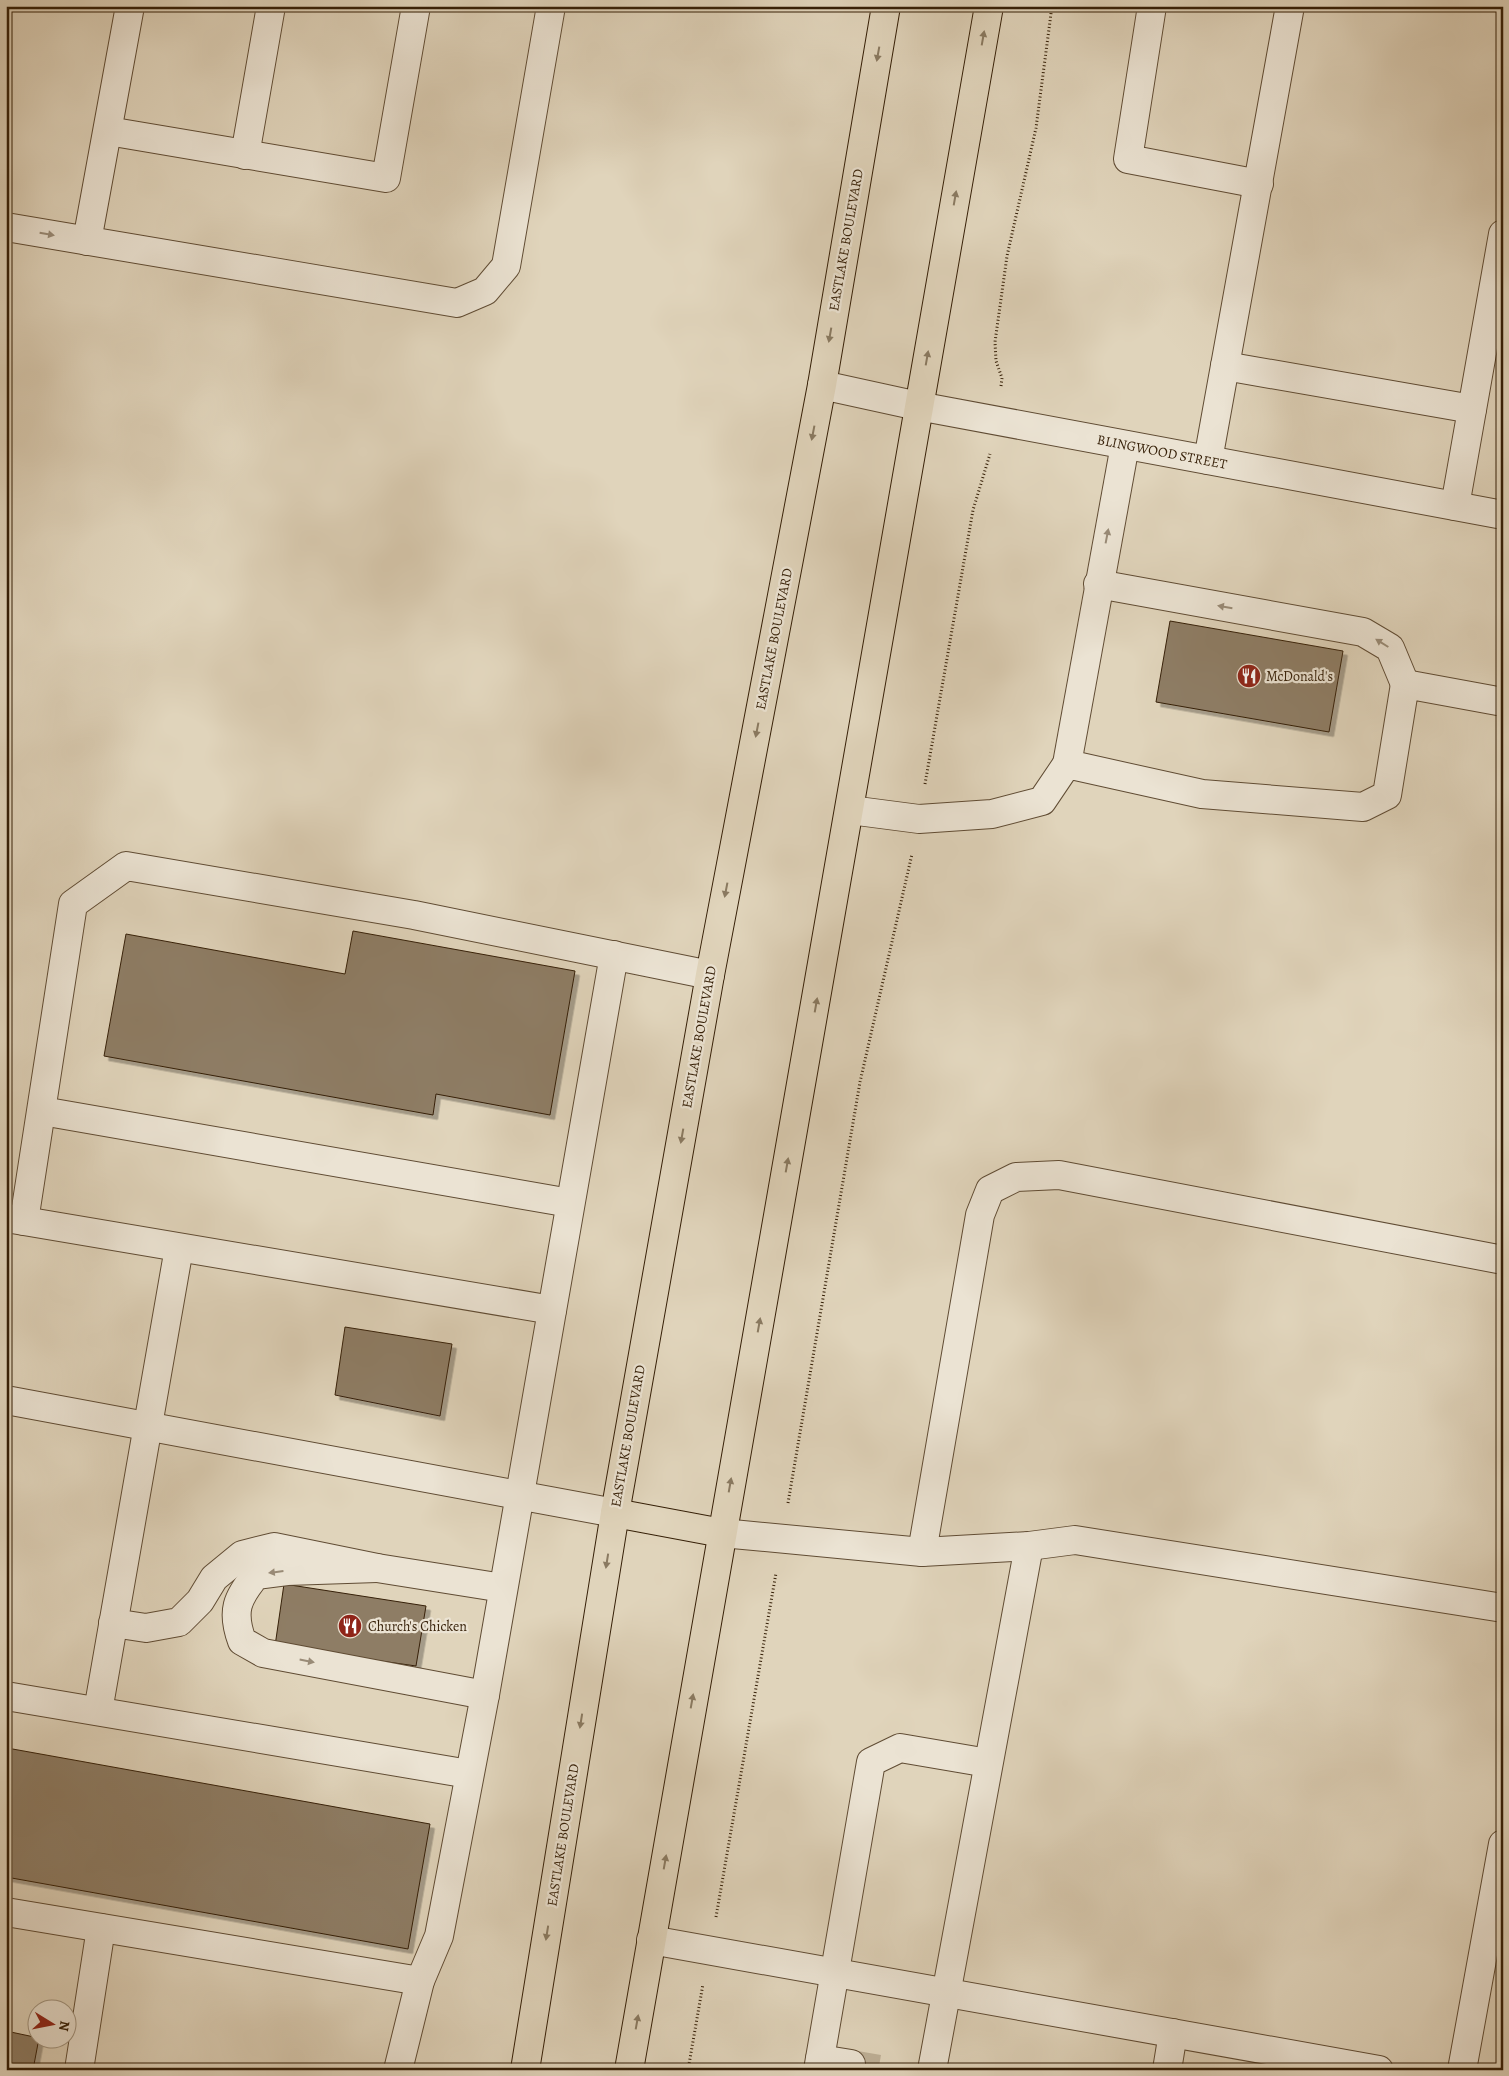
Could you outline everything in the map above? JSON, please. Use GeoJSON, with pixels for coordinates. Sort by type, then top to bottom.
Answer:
{"type":"FeatureCollection","features":[{"type":"Feature","properties":{"kind":"main road","name":"EASTLAKE BOULEVARD"},"geometry":{"type":"LineString","coordinates":[[526,2070],[615,1513],[710,975],[822,385],[886,6]]}},
{"type":"Feature","properties":{"kind":"main road"},"geometry":{"type":"LineString","coordinates":[[629,2070],[989,6]]}},
{"type":"Feature","properties":{"kind":"main road"},"geometry":{"type":"LineString","coordinates":[[615,1513],[722,1533]]}},
{"type":"Feature","properties":{"kind":"street"},"geometry":{"type":"LineString","coordinates":[[87,241],[130,6]]}},
{"type":"Feature","properties":{"kind":"street"},"geometry":{"type":"LineString","coordinates":[[245,155],[272,6]]}},
{"type":"Feature","properties":{"kind":"street"},"geometry":{"type":"LineString","coordinates":[[108,131],[386,178],[416,6]]}},
{"type":"Feature","properties":{"kind":"street"},"geometry":{"type":"LineString","coordinates":[[6,227],[457,303],[485,291],[506,266],[551,6]]}},
{"type":"Feature","properties":{"kind":"street"},"geometry":{"type":"LineString","coordinates":[[1152,6],[1128,159],[1258,184]]}},
{"type":"Feature","properties":{"kind":"street"},"geometry":{"type":"LineString","coordinates":[[1208,460],[1290,6]]}},
{"type":"Feature","properties":{"kind":"street"},"geometry":{"type":"LineString","coordinates":[[1455,506],[1503,234]]}},
{"type":"Feature","properties":{"kind":"street"},"geometry":{"type":"LineString","coordinates":[[1225,366],[1472,409]]}},
{"type":"Feature","properties":{"kind":"street","name":"BLINGWOOD STREET"},"geometry":{"type":"LineString","coordinates":[[822,385],[918,406],[1503,515]]}},
{"type":"Feature","properties":{"kind":"street"},"geometry":{"type":"LineString","coordinates":[[850,810],[919,819],[992,814],[1042,800],[1067,764],[1098,584],[1125,445]]}},
{"type":"Feature","properties":{"kind":"street"},"geometry":{"type":"LineString","coordinates":[[1067,764],[1202,794],[1363,807],[1387,795],[1405,684],[1390,648],[1363,632],[1098,584]]}},
{"type":"Feature","properties":{"kind":"street"},"geometry":{"type":"LineString","coordinates":[[1405,684],[1503,702]]}},
{"type":"Feature","properties":{"kind":"street"},"geometry":{"type":"LineString","coordinates":[[552,1310],[15,1219],[42,1112],[73,904],[126,866],[414,915],[710,975]]}},
{"type":"Feature","properties":{"kind":"street"},"geometry":{"type":"LineString","coordinates":[[398,2070],[420,1981],[439,1936],[485,1695],[614,955]]}},
{"type":"Feature","properties":{"kind":"street"},"geometry":{"type":"LineString","coordinates":[[42,1112],[570,1203]]}},
{"type":"Feature","properties":{"kind":"street"},"geometry":{"type":"LineString","coordinates":[[922,1552],[980,1215],[990,1190],[1016,1177],[1059,1175],[1503,1260]]}},
{"type":"Feature","properties":{"kind":"street"},"geometry":{"type":"LineString","coordinates":[[98,1711],[179,1248]]}},
{"type":"Feature","properties":{"kind":"street"},"geometry":{"type":"LineString","coordinates":[[6,1400],[615,1513]]}},
{"type":"Feature","properties":{"kind":"street"},"geometry":{"type":"LineString","coordinates":[[722,1533],[782,1537],[922,1552],[1029,1546],[1075,1540],[1503,1608]]}},
{"type":"Feature","properties":{"kind":"street"},"geometry":{"type":"LineString","coordinates":[[932,2070],[1029,1546]]}},
{"type":"Feature","properties":{"kind":"street"},"geometry":{"type":"LineString","coordinates":[[113,1623],[146,1628],[179,1622],[200,1601],[214,1578],[242,1555],[274,1547],[377,1568],[503,1588]]}},
{"type":"Feature","properties":{"kind":"street"},"geometry":{"type":"LineString","coordinates":[[377,1568],[287,1571],[256,1575],[241,1593],[235,1623],[242,1641],[263,1653],[485,1695]]}},
{"type":"Feature","properties":{"kind":"street"},"geometry":{"type":"LineString","coordinates":[[6,1696],[469,1774]]}},
{"type":"Feature","properties":{"kind":"street"},"geometry":{"type":"LineString","coordinates":[[852,2064],[819,2064],[870,1762],[900,1748],[988,1763]]}},
{"type":"Feature","properties":{"kind":"street"},"geometry":{"type":"LineString","coordinates":[[1462,2070],[1503,1844]]}},
{"type":"Feature","properties":{"kind":"street"},"geometry":{"type":"LineString","coordinates":[[6,1912],[420,1981]]}},
{"type":"Feature","properties":{"kind":"street"},"geometry":{"type":"LineString","coordinates":[[78,2070],[101,1928]]}},
{"type":"Feature","properties":{"kind":"street"},"geometry":{"type":"LineString","coordinates":[[651,1940],[710,1949],[1379,2070]]}},
{"type":"Feature","properties":{"kind":"street"},"geometry":{"type":"LineString","coordinates":[[1167,2070],[1173,2033]]}},
{"type":"Feature","properties":{"kind":"path"},"geometry":{"type":"LineString","coordinates":[[1000,388],[1002,378],[996,362],[995,342],[1007,256],[1036,128],[1052,6]]}},
{"type":"Feature","properties":{"kind":"path"},"geometry":{"type":"LineString","coordinates":[[688,2070],[862,1072],[901,910],[919,819],[973,510],[989,461]]}},
{"type":"Feature","properties":{"kind":"building","name":"McDonald's"},"geometry":{"type":"Polygon","coordinates":[[[1170,621],[1343,651],[1329,732],[1156,702],[1170,621]]]}},
{"type":"Feature","properties":{"kind":"building"},"geometry":{"type":"Polygon","coordinates":[[[353,931],[575,971],[550,1115],[436,1094],[433,1115],[104,1056],[126,934],[345,974],[353,931]]]}},
{"type":"Feature","properties":{"kind":"building"},"geometry":{"type":"Polygon","coordinates":[[[345,1327],[452,1344],[440,1416],[335,1395],[345,1327]]]}},
{"type":"Feature","properties":{"kind":"building","name":"Church's Chicken"},"geometry":{"type":"Polygon","coordinates":[[[284,1584],[426,1606],[416,1666],[275,1646],[284,1584]]]}},
{"type":"Feature","properties":{"kind":"building"},"geometry":{"type":"Polygon","coordinates":[[[7,1748],[430,1824],[408,1949],[6,1877],[7,1748]]]}},
{"type":"Feature","properties":{"kind":"building"},"geometry":{"type":"Polygon","coordinates":[[[6,2031],[28,2036],[28,2048],[37,2048],[33,2070],[6,2070],[6,2031]]]}},
{"type":"Feature","properties":{"kind":"tunnel"},"geometry":{"type":"LineString","coordinates":[[851,2064],[885,2070]]}},
{"type":"Feature","properties":{"kind":"place","name":"McDonald's"},"geometry":{"type":"Point","coordinates":[1249,676]}},
{"type":"Feature","properties":{"kind":"place","name":"Church's Chicken"},"geometry":{"type":"Point","coordinates":[350,1626]}}]}
